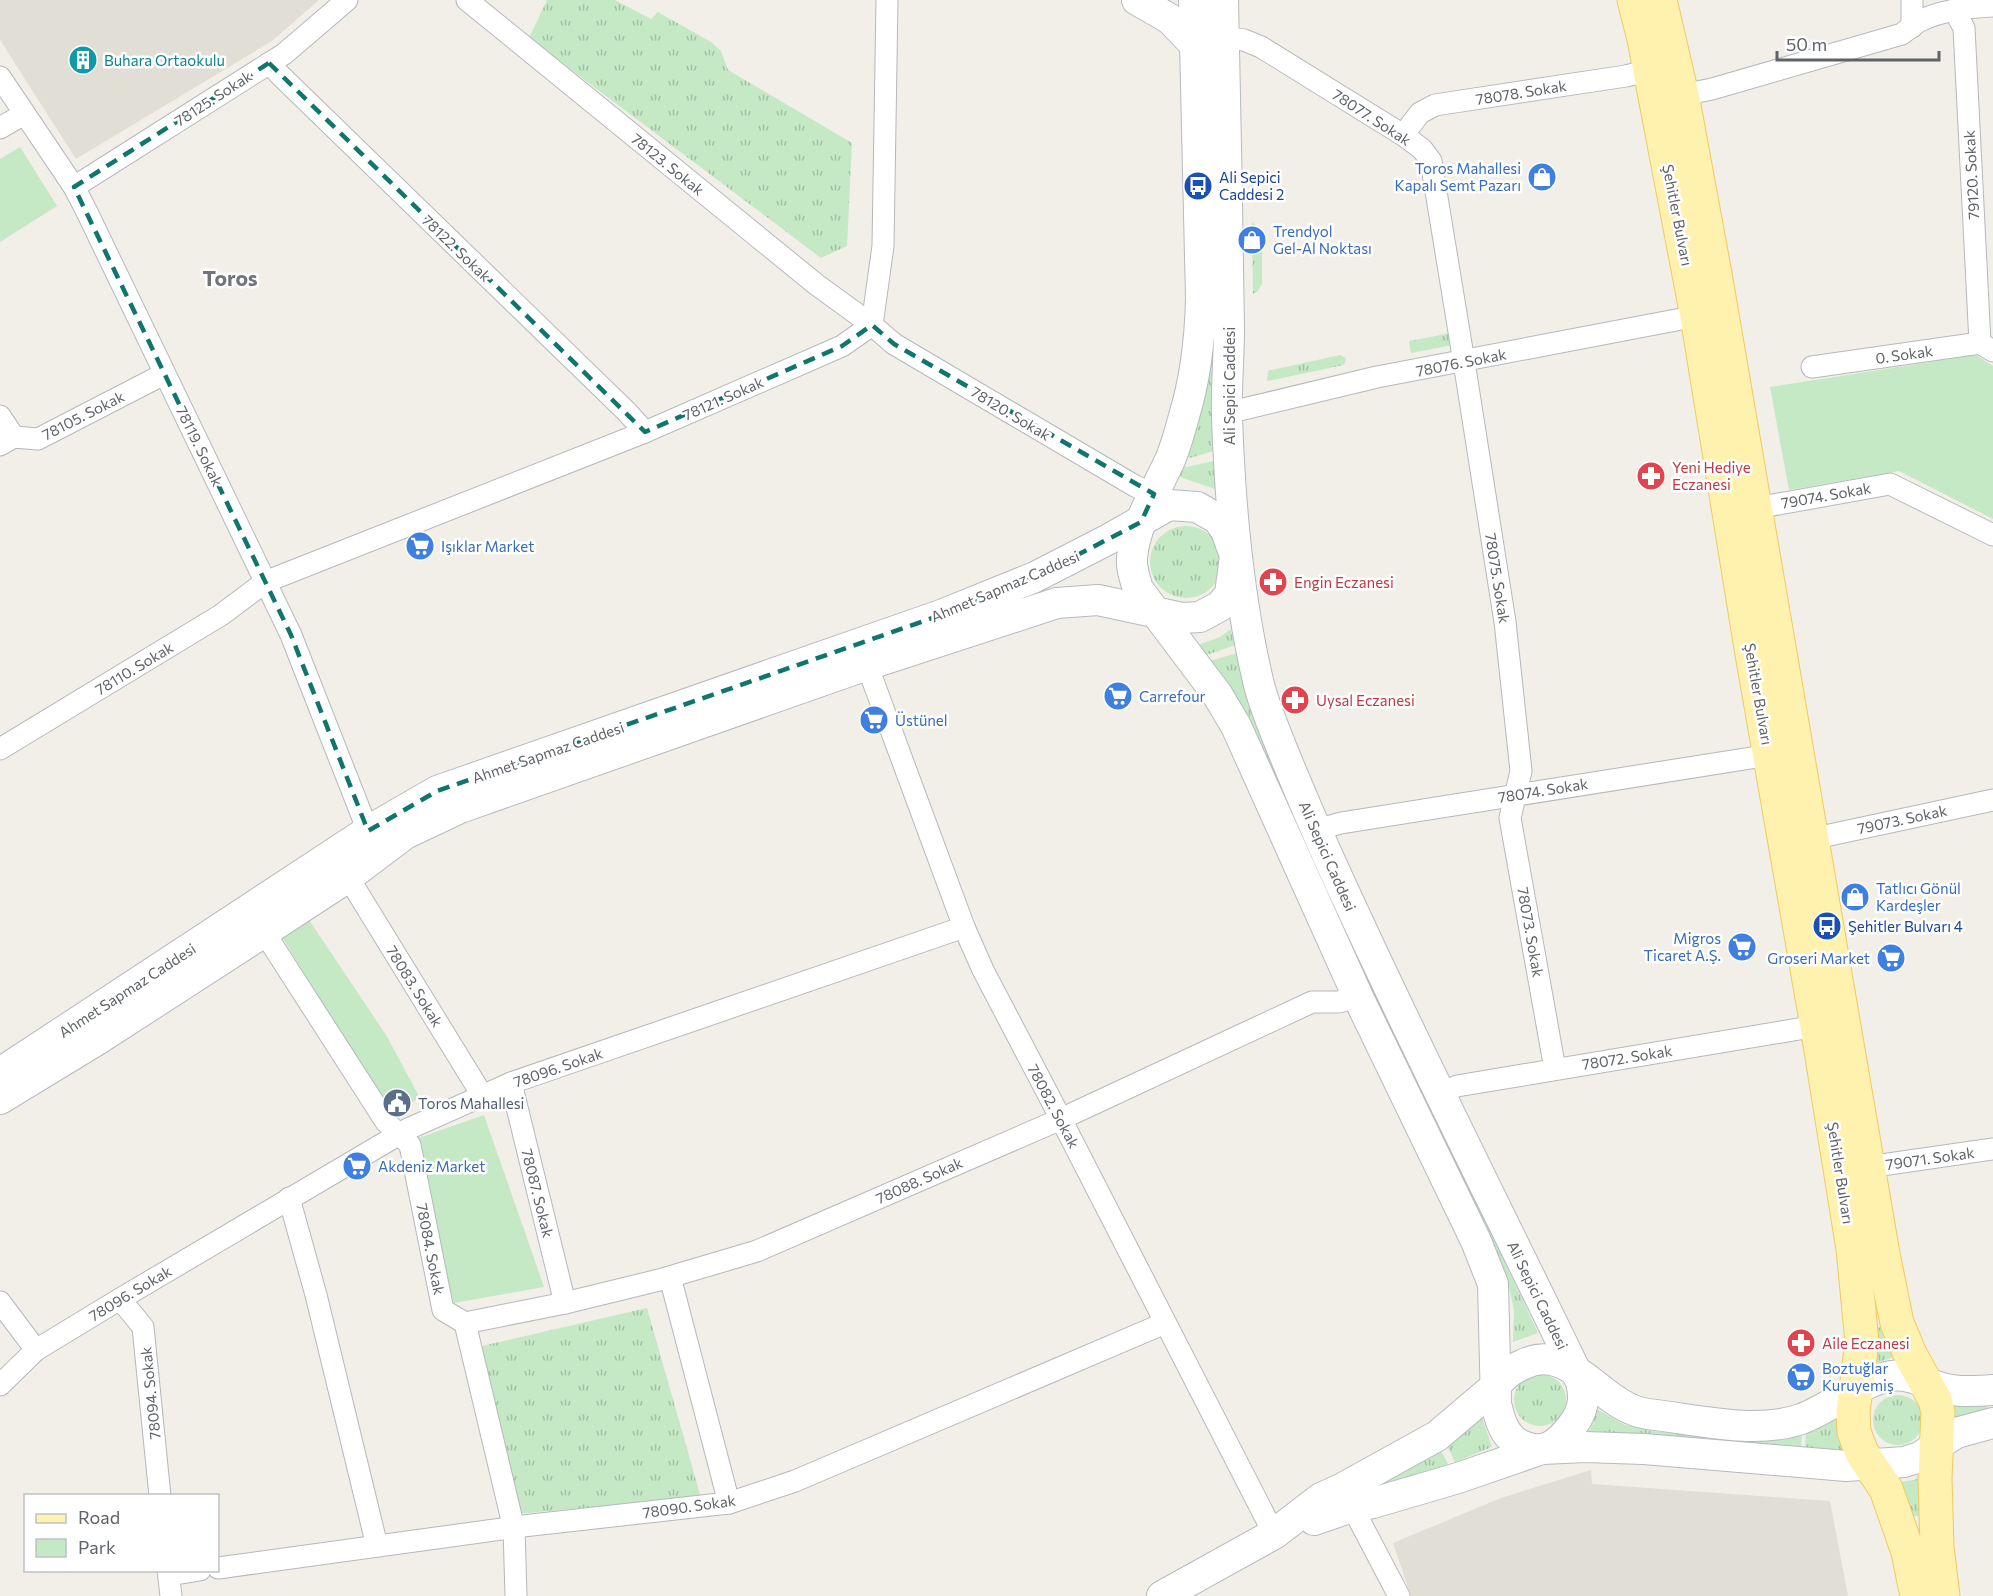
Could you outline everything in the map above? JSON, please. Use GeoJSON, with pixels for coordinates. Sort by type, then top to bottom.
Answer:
{"type":"FeatureCollection","features":[{"type":"Feature","properties":{"kind":"main road"},"geometry":{"type":"LineString","coordinates":[[1137,0],[1170,19],[1195,45]]}},
{"type":"Feature","properties":{"kind":"main road","name":"Ali Sepici Caddesi"},"geometry":{"type":"LineString","coordinates":[[1142,522],[1171,458],[1194,381],[1200,343],[1194,0]]}},
{"type":"Feature","properties":{"kind":"main road","name":"Ali Sepici Caddesi"},"geometry":{"type":"LineString","coordinates":[[1223,0],[1229,343],[1227,413],[1235,556],[1266,708],[1316,830],[1439,1094],[1548,1311],[1575,1370],[1607,1396],[1623,1406],[1643,1413],[1746,1426],[1773,1426],[1801,1419],[1856,1391]]}},
{"type":"Feature","properties":{"kind":"main road","name":"Şehitler Bulvarı"},"geometry":{"type":"LineString","coordinates":[[1634,0],[1650,70],[1697,316],[1752,654],[1817,1026],[1855,1268],[1862,1342],[1856,1391]]}},
{"type":"Feature","properties":{"kind":"main road","name":"Şehitler Bulvarı"},"geometry":{"type":"LineString","coordinates":[[1660,0],[1682,95],[1756,508],[1811,839],[1897,1323],[1924,1380]]}},
{"type":"Feature","properties":{"kind":"main road"},"geometry":{"type":"LineString","coordinates":[[1169,505],[1197,507],[1218,519],[1226,531],[1235,556],[1230,594],[1220,606],[1200,617],[1182,618],[1154,611],[1138,589],[1132,560],[1134,542],[1142,522],[1169,505]]}},
{"type":"Feature","properties":{"kind":"main road","name":"Ahmet Sapmaz Caddesi"},"geometry":{"type":"LineString","coordinates":[[0,1072],[368,831],[437,791],[941,615],[1035,577],[1142,522]]}},
{"type":"Feature","properties":{"kind":"main road","name":"Ahmet Sapmaz Caddesi"},"geometry":{"type":"LineString","coordinates":[[0,1099],[264,932],[348,877],[405,834],[459,808],[867,665],[1058,603],[1098,600],[1154,611]]}},
{"type":"Feature","properties":{"kind":"main road","name":"Ali Sepici Caddesi"},"geometry":{"type":"LineString","coordinates":[[1154,611],[1217,694],[1236,726],[1358,997],[1476,1242],[1493,1284],[1496,1386]]}},
{"type":"Feature","properties":{"kind":"main road"},"geometry":{"type":"LineString","coordinates":[[1162,1596],[1274,1534],[1348,1498],[1437,1436],[1514,1368],[1531,1360],[1547,1359],[1561,1361],[1575,1370],[1584,1393],[1583,1405],[1578,1419],[1556,1442],[1458,1478],[1373,1503],[1348,1498]]}},
{"type":"Feature","properties":{"kind":"main road"},"geometry":{"type":"LineString","coordinates":[[1917,1596],[1899,1522],[1886,1489],[1863,1453],[1854,1432],[1853,1412],[1856,1391],[1889,1377],[1905,1375],[1951,1390],[1993,1390]]}},
{"type":"Feature","properties":{"kind":"main road"},"geometry":{"type":"LineString","coordinates":[[1924,1380],[1935,1400],[1938,1412],[1935,1478],[1937,1547],[1943,1596]]}},
{"type":"Feature","properties":{"kind":"main road"},"geometry":{"type":"LineString","coordinates":[[1496,1386],[1496,1404],[1501,1423],[1511,1438],[1523,1446],[1542,1449],[1585,1447],[1644,1449],[1846,1466],[1870,1465],[1904,1462],[1920,1457],[1956,1433],[1993,1423]]}},
{"type":"Feature","properties":{"kind":"street","name":"78125. Sokak"},"geometry":{"type":"LineString","coordinates":[[74,187],[284,54],[347,0]]}},
{"type":"Feature","properties":{"kind":"street","name":"78123. Sokak"},"geometry":{"type":"LineString","coordinates":[[467,0],[817,285],[872,325]]}},
{"type":"Feature","properties":{"kind":"street"},"geometry":{"type":"LineString","coordinates":[[872,325],[883,246],[887,0]]}},
{"type":"Feature","properties":{"kind":"street"},"geometry":{"type":"LineString","coordinates":[[1912,0],[1912,27]]}},
{"type":"Feature","properties":{"kind":"street"},"geometry":{"type":"LineString","coordinates":[[1682,95],[1712,89],[1902,34],[1922,20],[1954,10],[1965,7],[1993,6]]}},
{"type":"Feature","properties":{"kind":"street","name":"79120. Sokak"},"geometry":{"type":"LineString","coordinates":[[1954,10],[1964,28],[1987,347]]}},
{"type":"Feature","properties":{"kind":"street","name":"78077. Sokak"},"geometry":{"type":"LineString","coordinates":[[1224,38],[1244,40],[1261,47],[1403,135],[1422,149],[1431,161],[1464,362]]}},
{"type":"Feature","properties":{"kind":"street","name":"78122. Sokak"},"geometry":{"type":"LineString","coordinates":[[269,63],[645,432]]}},
{"type":"Feature","properties":{"kind":"street","name":"78078. Sokak"},"geometry":{"type":"LineString","coordinates":[[1403,135],[1420,113],[1435,105],[1626,76],[1650,70]]}},
{"type":"Feature","properties":{"kind":"street","name":"78119. Sokak"},"geometry":{"type":"LineString","coordinates":[[0,77],[74,187],[291,635],[368,831]]}},
{"type":"Feature","properties":{"kind":"street"},"geometry":{"type":"LineString","coordinates":[[0,128],[24,114]]}},
{"type":"Feature","properties":{"kind":"street","name":"78076. Sokak"},"geometry":{"type":"LineString","coordinates":[[1227,413],[1377,377],[1697,316]]}},
{"type":"Feature","properties":{"kind":"street","name":"78121. Sokak"},"geometry":{"type":"LineString","coordinates":[[265,582],[645,432],[842,346],[872,325]]}},
{"type":"Feature","properties":{"kind":"street","name":"78120. Sokak"},"geometry":{"type":"LineString","coordinates":[[872,325],[894,344],[1135,486],[1154,494]]}},
{"type":"Feature","properties":{"kind":"street","name":"0. Sokak"},"geometry":{"type":"LineString","coordinates":[[1812,367],[1987,347]]}},
{"type":"Feature","properties":{"kind":"street","name":"78075. Sokak"},"geometry":{"type":"LineString","coordinates":[[1464,362],[1505,622],[1521,771],[1515,795]]}},
{"type":"Feature","properties":{"kind":"street","name":"78105. Sokak"},"geometry":{"type":"LineString","coordinates":[[7,441],[38,439],[164,374]]}},
{"type":"Feature","properties":{"kind":"street"},"geometry":{"type":"LineString","coordinates":[[0,416],[7,441]]}},
{"type":"Feature","properties":{"kind":"street","name":"79074. Sokak"},"geometry":{"type":"LineString","coordinates":[[1756,508],[1890,484],[1993,535]]}},
{"type":"Feature","properties":{"kind":"street","name":"78110. Sokak"},"geometry":{"type":"LineString","coordinates":[[0,749],[221,615],[265,582]]}},
{"type":"Feature","properties":{"kind":"street","name":"78082. Sokak"},"geometry":{"type":"LineString","coordinates":[[867,665],[964,927],[983,970],[1274,1534]]}},
{"type":"Feature","properties":{"kind":"street","name":"78074. Sokak"},"geometry":{"type":"LineString","coordinates":[[1316,830],[1341,823],[1770,755]]}},
{"type":"Feature","properties":{"kind":"street","name":"78073. Sokak"},"geometry":{"type":"LineString","coordinates":[[1515,795],[1510,818],[1555,1069]]}},
{"type":"Feature","properties":{"kind":"street","name":"79073. Sokak"},"geometry":{"type":"LineString","coordinates":[[1811,839],[1993,800]]}},
{"type":"Feature","properties":{"kind":"street","name":"78083. Sokak"},"geometry":{"type":"LineString","coordinates":[[348,877],[482,1095]]}},
{"type":"Feature","properties":{"kind":"street","name":"78096. Sokak"},"geometry":{"type":"LineString","coordinates":[[0,1385],[36,1350],[397,1134],[511,1083],[964,927]]}},
{"type":"Feature","properties":{"kind":"street","name":"78084. Sokak"},"geometry":{"type":"LineString","coordinates":[[264,932],[386,1122],[410,1145],[443,1310],[465,1323]]}},
{"type":"Feature","properties":{"kind":"street","name":"78088. Sokak"},"geometry":{"type":"LineString","coordinates":[[465,1323],[565,1303],[670,1277],[757,1251],[1061,1119],[1312,1002],[1339,1002],[1358,997]]}},
{"type":"Feature","properties":{"kind":"street","name":"78072. Sokak"},"geometry":{"type":"LineString","coordinates":[[1439,1094],[1457,1086],[1817,1026]]}},
{"type":"Feature","properties":{"kind":"street","name":"78087. Sokak"},"geometry":{"type":"LineString","coordinates":[[511,1083],[565,1303]]}},
{"type":"Feature","properties":{"kind":"street","name":"79071. Sokak"},"geometry":{"type":"LineString","coordinates":[[1868,1167],[1993,1149]]}},
{"type":"Feature","properties":{"kind":"street"},"geometry":{"type":"LineString","coordinates":[[289,1198],[316,1295],[377,1546]]}},
{"type":"Feature","properties":{"kind":"street"},"geometry":{"type":"LineString","coordinates":[[670,1277],[729,1503]]}},
{"type":"Feature","properties":{"kind":"street","name":"78094. Sokak"},"geometry":{"type":"LineString","coordinates":[[120,1299],[143,1327],[160,1494]]}},
{"type":"Feature","properties":{"kind":"street"},"geometry":{"type":"LineString","coordinates":[[0,1302],[36,1350]]}},
{"type":"Feature","properties":{"kind":"street"},"geometry":{"type":"LineString","coordinates":[[465,1323],[514,1528],[516,1596]]}},
{"type":"Feature","properties":{"kind":"street","name":"78090. Sokak"},"geometry":{"type":"LineString","coordinates":[[219,1568],[514,1528],[729,1503],[795,1481],[1165,1323]]}},
{"type":"Feature","properties":{"kind":"street"},"geometry":{"type":"LineString","coordinates":[[1348,1498],[1399,1596]]}},
{"type":"Feature","properties":{"kind":"street"},"geometry":{"type":"LineString","coordinates":[[168,1573],[171,1596]]}},
{"type":"Feature","properties":{"kind":"highlighted area"},"geometry":{"type":"Polygon","coordinates":[[[269,63],[645,432],[842,346],[872,325],[894,344],[1154,494],[1141,522],[1035,577],[941,615],[437,791],[368,831],[291,635],[74,187],[269,63]]]}},
{"type":"Feature","properties":{"kind":"shaded area"},"geometry":{"type":"Polygon","coordinates":[[[0,0],[319,0],[272,41],[76,159],[0,40],[0,0]]]}},
{"type":"Feature","properties":{"kind":"shaded area"},"geometry":{"type":"Polygon","coordinates":[[[1591,1470],[1592,1484],[1830,1501],[1848,1596],[1411,1596],[1393,1543],[1501,1498],[1591,1470]]]}},
{"type":"Feature","properties":{"kind":"green space"},"geometry":{"type":"Polygon","coordinates":[[[547,0],[615,0],[651,19],[658,12],[711,42],[721,51],[728,70],[852,143],[847,246],[821,258],[529,38],[547,0]]]}},
{"type":"Feature","properties":{"kind":"green space"},"geometry":{"type":"Polygon","coordinates":[[[1211,53],[1217,450],[1190,458],[1185,456],[1211,53]]]}},
{"type":"Feature","properties":{"kind":"green space"},"geometry":{"type":"Polygon","coordinates":[[[20,147],[57,206],[0,242],[0,159],[20,147]]]}},
{"type":"Feature","properties":{"kind":"green space"},"geometry":{"type":"Polygon","coordinates":[[[1252,222],[1262,234],[1262,284],[1253,294],[1252,222]]]}},
{"type":"Feature","properties":{"kind":"green space"},"geometry":{"type":"Polygon","coordinates":[[[1451,333],[1453,345],[1411,353],[1409,341],[1451,333]]]}},
{"type":"Feature","properties":{"kind":"green space"},"geometry":{"type":"Polygon","coordinates":[[[1340,355],[1346,358],[1344,365],[1267,381],[1268,371],[1340,355]]]}},
{"type":"Feature","properties":{"kind":"green space"},"geometry":{"type":"Polygon","coordinates":[[[1976,355],[1993,366],[1993,519],[1899,471],[1789,490],[1770,387],[1976,355]]]}},
{"type":"Feature","properties":{"kind":"green space"},"geometry":{"type":"Polygon","coordinates":[[[1218,460],[1218,490],[1177,476],[1181,465],[1187,467],[1218,460]]]}},
{"type":"Feature","properties":{"kind":"green space"},"geometry":{"type":"Polygon","coordinates":[[[1186,526],[1206,532],[1216,542],[1222,562],[1216,582],[1206,592],[1186,598],[1166,592],[1156,582],[1150,562],[1156,542],[1166,532],[1186,526]]]}},
{"type":"Feature","properties":{"kind":"green space"},"geometry":{"type":"Polygon","coordinates":[[[1231,629],[1235,645],[1207,655],[1198,645],[1220,637],[1231,629]]]}},
{"type":"Feature","properties":{"kind":"green space"},"geometry":{"type":"Polygon","coordinates":[[[1237,653],[1293,809],[1288,811],[1210,661],[1237,653]]]}},
{"type":"Feature","properties":{"kind":"green space"},"geometry":{"type":"Polygon","coordinates":[[[309,920],[386,1035],[420,1098],[386,1116],[354,1055],[282,937],[309,920]]]}},
{"type":"Feature","properties":{"kind":"green space"},"geometry":{"type":"Polygon","coordinates":[[[1360,958],[1419,1086],[1415,1088],[1356,960],[1360,958]]]}},
{"type":"Feature","properties":{"kind":"green space"},"geometry":{"type":"Polygon","coordinates":[[[1421,1089],[1538,1333],[1513,1342],[1514,1310],[1508,1282],[1417,1092],[1421,1089]]]}},
{"type":"Feature","properties":{"kind":"green space"},"geometry":{"type":"Polygon","coordinates":[[[484,1115],[544,1287],[454,1303],[407,1142],[484,1115]]]}},
{"type":"Feature","properties":{"kind":"green space"},"geometry":{"type":"Polygon","coordinates":[[[647,1308],[701,1498],[514,1514],[478,1347],[647,1308]]]}},
{"type":"Feature","properties":{"kind":"green space"},"geometry":{"type":"Polygon","coordinates":[[[1886,1327],[1897,1356],[1873,1364],[1871,1328],[1886,1327]]]}},
{"type":"Feature","properties":{"kind":"green space"},"geometry":{"type":"Polygon","coordinates":[[[1535,1374],[1545,1374],[1559,1381],[1566,1400],[1559,1419],[1545,1426],[1535,1426],[1525,1422],[1518,1415],[1514,1405],[1514,1395],[1518,1385],[1525,1378],[1535,1374]]]}},
{"type":"Feature","properties":{"kind":"green space"},"geometry":{"type":"Polygon","coordinates":[[[1893,1395],[1903,1395],[1916,1402],[1923,1415],[1923,1425],[1916,1438],[1903,1445],[1893,1445],[1884,1441],[1877,1434],[1873,1425],[1873,1415],[1877,1406],[1884,1399],[1893,1395]]]}},
{"type":"Feature","properties":{"kind":"green space"},"geometry":{"type":"Polygon","coordinates":[[[1951,1402],[1986,1405],[1988,1412],[1954,1419],[1951,1402]]]}},
{"type":"Feature","properties":{"kind":"green space"},"geometry":{"type":"Polygon","coordinates":[[[1597,1409],[1625,1425],[1653,1431],[1737,1439],[1802,1433],[1801,1449],[1589,1431],[1597,1409]]]}},
{"type":"Feature","properties":{"kind":"green space"},"geometry":{"type":"Polygon","coordinates":[[[1481,1415],[1492,1447],[1455,1462],[1446,1443],[1481,1415]]]}},
{"type":"Feature","properties":{"kind":"green space"},"geometry":{"type":"Polygon","coordinates":[[[1836,1418],[1837,1431],[1845,1455],[1805,1449],[1806,1432],[1836,1418]]]}},
{"type":"Feature","properties":{"kind":"green space"},"geometry":{"type":"Polygon","coordinates":[[[1439,1447],[1448,1464],[1377,1491],[1378,1483],[1439,1447]]]}},
{"type":"Feature","properties":{"kind":"green space"},"geometry":{"type":"Polygon","coordinates":[[[1924,1475],[1925,1514],[1909,1518],[1894,1483],[1914,1480],[1924,1475]]]}},
{"type":"Feature","properties":{"kind":"place","name":"Buhara Ortaokulu"},"geometry":{"type":"Point","coordinates":[83,60]}},
{"type":"Feature","properties":{"kind":"place","name":"Toros Mahallesi Kapalı Semt Pazarı"},"geometry":{"type":"Point","coordinates":[1542,177]}},
{"type":"Feature","properties":{"kind":"place","name":"Ali Sepici Caddesi 2"},"geometry":{"type":"Point","coordinates":[1198,186]}},
{"type":"Feature","properties":{"kind":"place","name":"Trendyol Gel-Al Noktası"},"geometry":{"type":"Point","coordinates":[1252,240]}},
{"type":"Feature","properties":{"kind":"place","name":"Yeni Hediye Eczanesi"},"geometry":{"type":"Point","coordinates":[1651,476]}},
{"type":"Feature","properties":{"kind":"place","name":"Işıklar Market"},"geometry":{"type":"Point","coordinates":[420,546]}},
{"type":"Feature","properties":{"kind":"place","name":"Engin Eczanesi"},"geometry":{"type":"Point","coordinates":[1273,582]}},
{"type":"Feature","properties":{"kind":"place","name":"Carrefour"},"geometry":{"type":"Point","coordinates":[1118,696]}},
{"type":"Feature","properties":{"kind":"place","name":"Uysal Eczanesi"},"geometry":{"type":"Point","coordinates":[1295,700]}},
{"type":"Feature","properties":{"kind":"place","name":"Üstünel"},"geometry":{"type":"Point","coordinates":[874,720]}},
{"type":"Feature","properties":{"kind":"place","name":"Tatlıcı Gönül Kardeşler"},"geometry":{"type":"Point","coordinates":[1855,897]}},
{"type":"Feature","properties":{"kind":"place","name":"Şehitler Bulvarı 4"},"geometry":{"type":"Point","coordinates":[1827,926]}},
{"type":"Feature","properties":{"kind":"place","name":"Migros Ticaret A.Ş."},"geometry":{"type":"Point","coordinates":[1742,947]}},
{"type":"Feature","properties":{"kind":"place","name":"Groseri Market"},"geometry":{"type":"Point","coordinates":[1891,958]}},
{"type":"Feature","properties":{"kind":"place","name":"Toros Mahallesi"},"geometry":{"type":"Point","coordinates":[397,1103]}},
{"type":"Feature","properties":{"kind":"place","name":"Akdeniz Market"},"geometry":{"type":"Point","coordinates":[357,1166]}},
{"type":"Feature","properties":{"kind":"place","name":"Aile Eczanesi"},"geometry":{"type":"Point","coordinates":[1801,1343]}},
{"type":"Feature","properties":{"kind":"place","name":"Boztuğlar Kuruyemiş"},"geometry":{"type":"Point","coordinates":[1801,1377]}},
{"type":"Feature","properties":{"kind":"district","name":"Toros"},"geometry":{"type":"Point","coordinates":[230,277]}}]}
